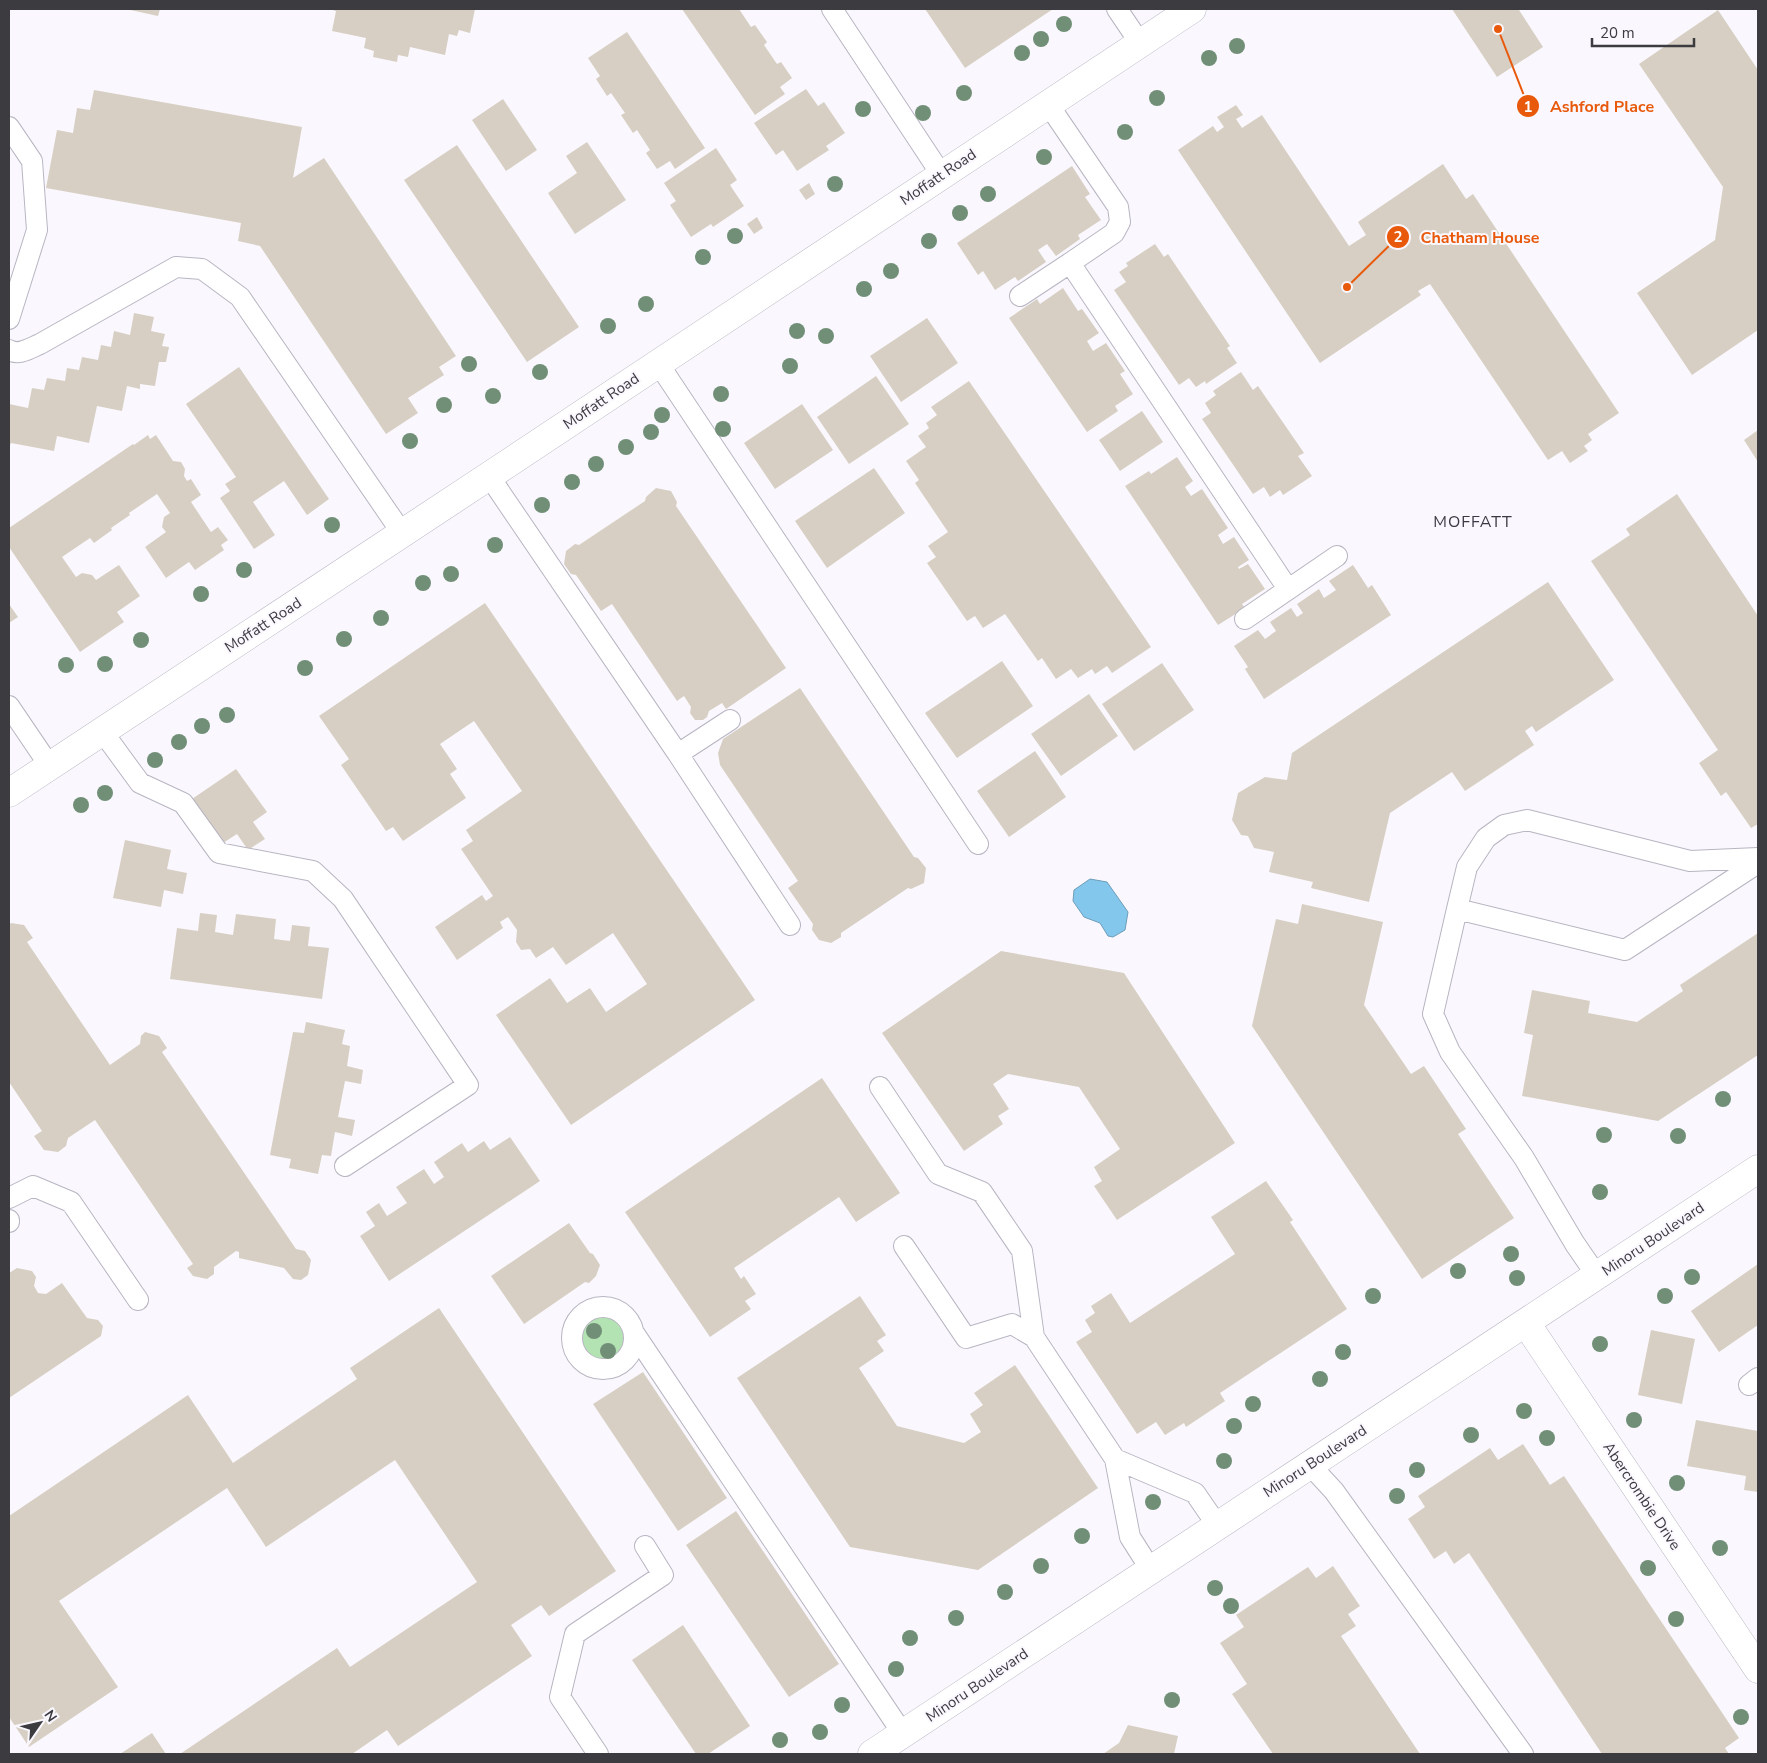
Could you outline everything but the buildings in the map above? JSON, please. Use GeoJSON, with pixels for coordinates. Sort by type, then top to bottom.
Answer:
{"type":"FeatureCollection","features":[{"type":"Feature","properties":{"kind":"street","name":"Moffatt Road"},"geometry":{"type":"LineString","coordinates":[[9,792],[1192,9]]}},
{"type":"Feature","properties":{"kind":"street","name":"Minoru Boulevard"},"geometry":{"type":"LineString","coordinates":[[872,1754],[1758,1169]]}},
{"type":"Feature","properties":{"kind":"street","name":"Abercrombie Drive"},"geometry":{"type":"LineString","coordinates":[[1526,1323],[1758,1669]]}},
{"type":"Feature","properties":{"kind":"lane"},"geometry":{"type":"LineString","coordinates":[[832,9],[941,174]]}},
{"type":"Feature","properties":{"kind":"lane"},"geometry":{"type":"LineString","coordinates":[[1117,9],[1140,43]]}},
{"type":"Feature","properties":{"kind":"lane"},"geometry":{"type":"LineString","coordinates":[[1020,296],[1114,233],[1120,222],[1118,207],[1048,104]]}},
{"type":"Feature","properties":{"kind":"lane"},"geometry":{"type":"LineString","coordinates":[[9,127],[32,161],[38,230],[9,319]]}},
{"type":"Feature","properties":{"kind":"lane"},"geometry":{"type":"LineString","coordinates":[[1070,263],[1288,589]]}},
{"type":"Feature","properties":{"kind":"lane"},"geometry":{"type":"LineString","coordinates":[[9,350],[21,352],[40,344],[176,267],[202,270],[240,297],[402,533]]}},
{"type":"Feature","properties":{"kind":"lane"},"geometry":{"type":"LineString","coordinates":[[658,363],[978,844]]}},
{"type":"Feature","properties":{"kind":"lane"},"geometry":{"type":"LineString","coordinates":[[489,476],[678,754],[790,925]]}},
{"type":"Feature","properties":{"kind":"lane"},"geometry":{"type":"LineString","coordinates":[[1245,619],[1337,556]]}},
{"type":"Feature","properties":{"kind":"lane"},"geometry":{"type":"LineString","coordinates":[[9,706],[49,766]]}},
{"type":"Feature","properties":{"kind":"lane"},"geometry":{"type":"LineString","coordinates":[[678,754],[730,720]]}},
{"type":"Feature","properties":{"kind":"lane"},"geometry":{"type":"LineString","coordinates":[[102,731],[140,783],[182,803],[219,853],[313,872],[343,899],[468,1085],[345,1166]]}},
{"type":"Feature","properties":{"kind":"lane"},"geometry":{"type":"LineString","coordinates":[[1597,1276],[1575,1244],[1524,1158],[1450,1052],[1433,1014],[1467,867],[1486,838],[1504,825],[1527,820],[1690,861],[1758,858]]}},
{"type":"Feature","properties":{"kind":"lane"},"geometry":{"type":"LineString","coordinates":[[1457,909],[1625,950],[1758,863]]}},
{"type":"Feature","properties":{"kind":"lane"},"geometry":{"type":"LineString","coordinates":[[880,1087],[938,1174],[982,1192],[1022,1251],[1034,1337],[1115,1459],[1130,1537],[1151,1570]]}},
{"type":"Feature","properties":{"kind":"lane"},"geometry":{"type":"LineString","coordinates":[[9,1198],[33,1186],[70,1202],[138,1300]]}},
{"type":"Feature","properties":{"kind":"lane"},"geometry":{"type":"LineString","coordinates":[[904,1246],[966,1338],[1012,1324],[1034,1337]]}},
{"type":"Feature","properties":{"kind":"lane"},"geometry":{"type":"LineString","coordinates":[[634,1333],[903,1734]]}},
{"type":"Feature","properties":{"kind":"lane"},"geometry":{"type":"LineString","coordinates":[[1115,1459],[1195,1493],[1218,1525]]}},
{"type":"Feature","properties":{"kind":"lane"},"geometry":{"type":"LineString","coordinates":[[1310,1465],[1334,1491],[1523,1754]]}},
{"type":"Feature","properties":{"kind":"lane"},"geometry":{"type":"LineString","coordinates":[[598,1754],[560,1697],[575,1634],[663,1575],[645,1546]]}},
{"type":"Feature","properties":{"kind":"green space"},"geometry":{"type":"Polygon","coordinates":[[[607,1317],[619,1323],[624,1330],[624,1348],[619,1355],[612,1360],[599,1361],[591,1358],[584,1351],[581,1335],[584,1327],[591,1320],[607,1317]]]}},
{"type":"Feature","properties":{"kind":"water"},"geometry":{"type":"Polygon","coordinates":[[[1090,879],[1107,882],[1128,912],[1125,930],[1113,937],[1108,936],[1100,923],[1084,917],[1073,901],[1074,890],[1090,879]]]}},
{"type":"Feature","properties":{"kind":"place","name":"Ashford Place"},"geometry":{"type":"Point","coordinates":[1498,29]}},
{"type":"Feature","properties":{"kind":"place","name":"Chatham House"},"geometry":{"type":"Point","coordinates":[1347,287]}},
{"type":"Feature","properties":{"kind":"district","name":"MOFFATT"},"geometry":{"type":"Point","coordinates":[1473,521]}}]}
